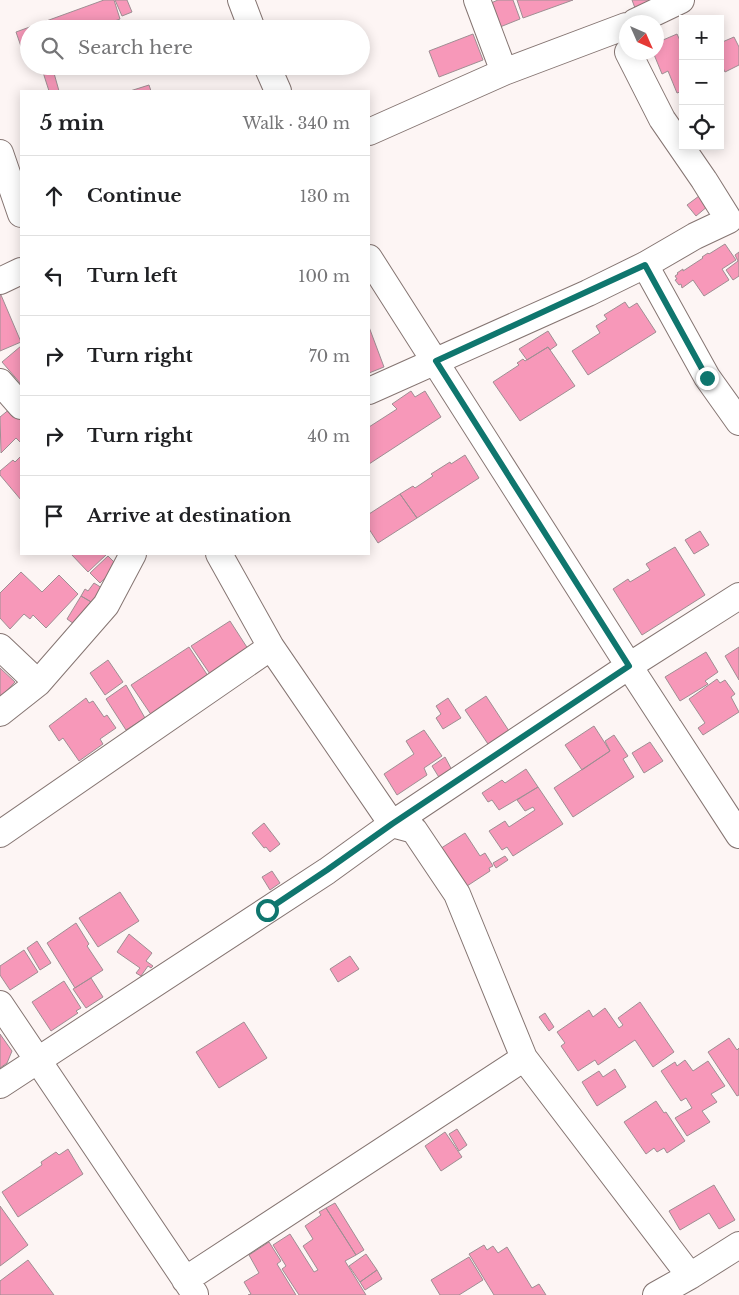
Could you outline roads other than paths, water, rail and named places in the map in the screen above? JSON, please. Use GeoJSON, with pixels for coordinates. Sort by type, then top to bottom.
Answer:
{"type":"FeatureCollection","features":[{"type":"Feature","properties":{"kind":"street"},"geometry":{"type":"LineString","coordinates":[[241,0],[249,20]]}},
{"type":"Feature","properties":{"kind":"street"},"geometry":{"type":"LineString","coordinates":[[477,0],[504,72]]}},
{"type":"Feature","properties":{"kind":"street"},"geometry":{"type":"LineString","coordinates":[[658,15],[681,0]]}},
{"type":"Feature","properties":{"kind":"street"},"geometry":{"type":"LineString","coordinates":[[370,132],[504,72],[619,38]]}},
{"type":"Feature","properties":{"kind":"street"},"geometry":{"type":"LineString","coordinates":[[370,391],[645,265],[694,236],[734,217],[704,180],[662,119],[637,60]]}},
{"type":"Feature","properties":{"kind":"street"},"geometry":{"type":"LineString","coordinates":[[271,75],[278,90]]}},
{"type":"Feature","properties":{"kind":"street"},"geometry":{"type":"LineString","coordinates":[[0,153],[20,211]]}},
{"type":"Feature","properties":{"kind":"street"},"geometry":{"type":"LineString","coordinates":[[370,260],[739,835]]}},
{"type":"Feature","properties":{"kind":"street"},"geometry":{"type":"LineString","coordinates":[[645,265],[707,378],[739,422]]}},
{"type":"Feature","properties":{"kind":"street"},"geometry":{"type":"LineString","coordinates":[[0,281],[20,271]]}},
{"type":"Feature","properties":{"kind":"street"},"geometry":{"type":"LineString","coordinates":[[0,382],[20,405]]}},
{"type":"Feature","properties":{"kind":"street"},"geometry":{"type":"LineString","coordinates":[[0,713],[38,683],[106,605],[131,555]]}},
{"type":"Feature","properties":{"kind":"street"},"geometry":{"type":"LineString","coordinates":[[220,555],[271,647],[392,824],[414,830],[457,894],[524,1058],[690,1276]]}},
{"type":"Feature","properties":{"kind":"street"},"geometry":{"type":"LineString","coordinates":[[0,1085],[327,870],[392,824],[629,666],[739,596]]}},
{"type":"Feature","properties":{"kind":"street"},"geometry":{"type":"LineString","coordinates":[[0,647],[38,683]]}},
{"type":"Feature","properties":{"kind":"street"},"geometry":{"type":"LineString","coordinates":[[0,834],[271,647]]}},
{"type":"Feature","properties":{"kind":"street"},"geometry":{"type":"LineString","coordinates":[[0,1004],[190,1287],[524,1058]]}},
{"type":"Feature","properties":{"kind":"street"},"geometry":{"type":"LineString","coordinates":[[656,1295],[739,1245]]}}]}
